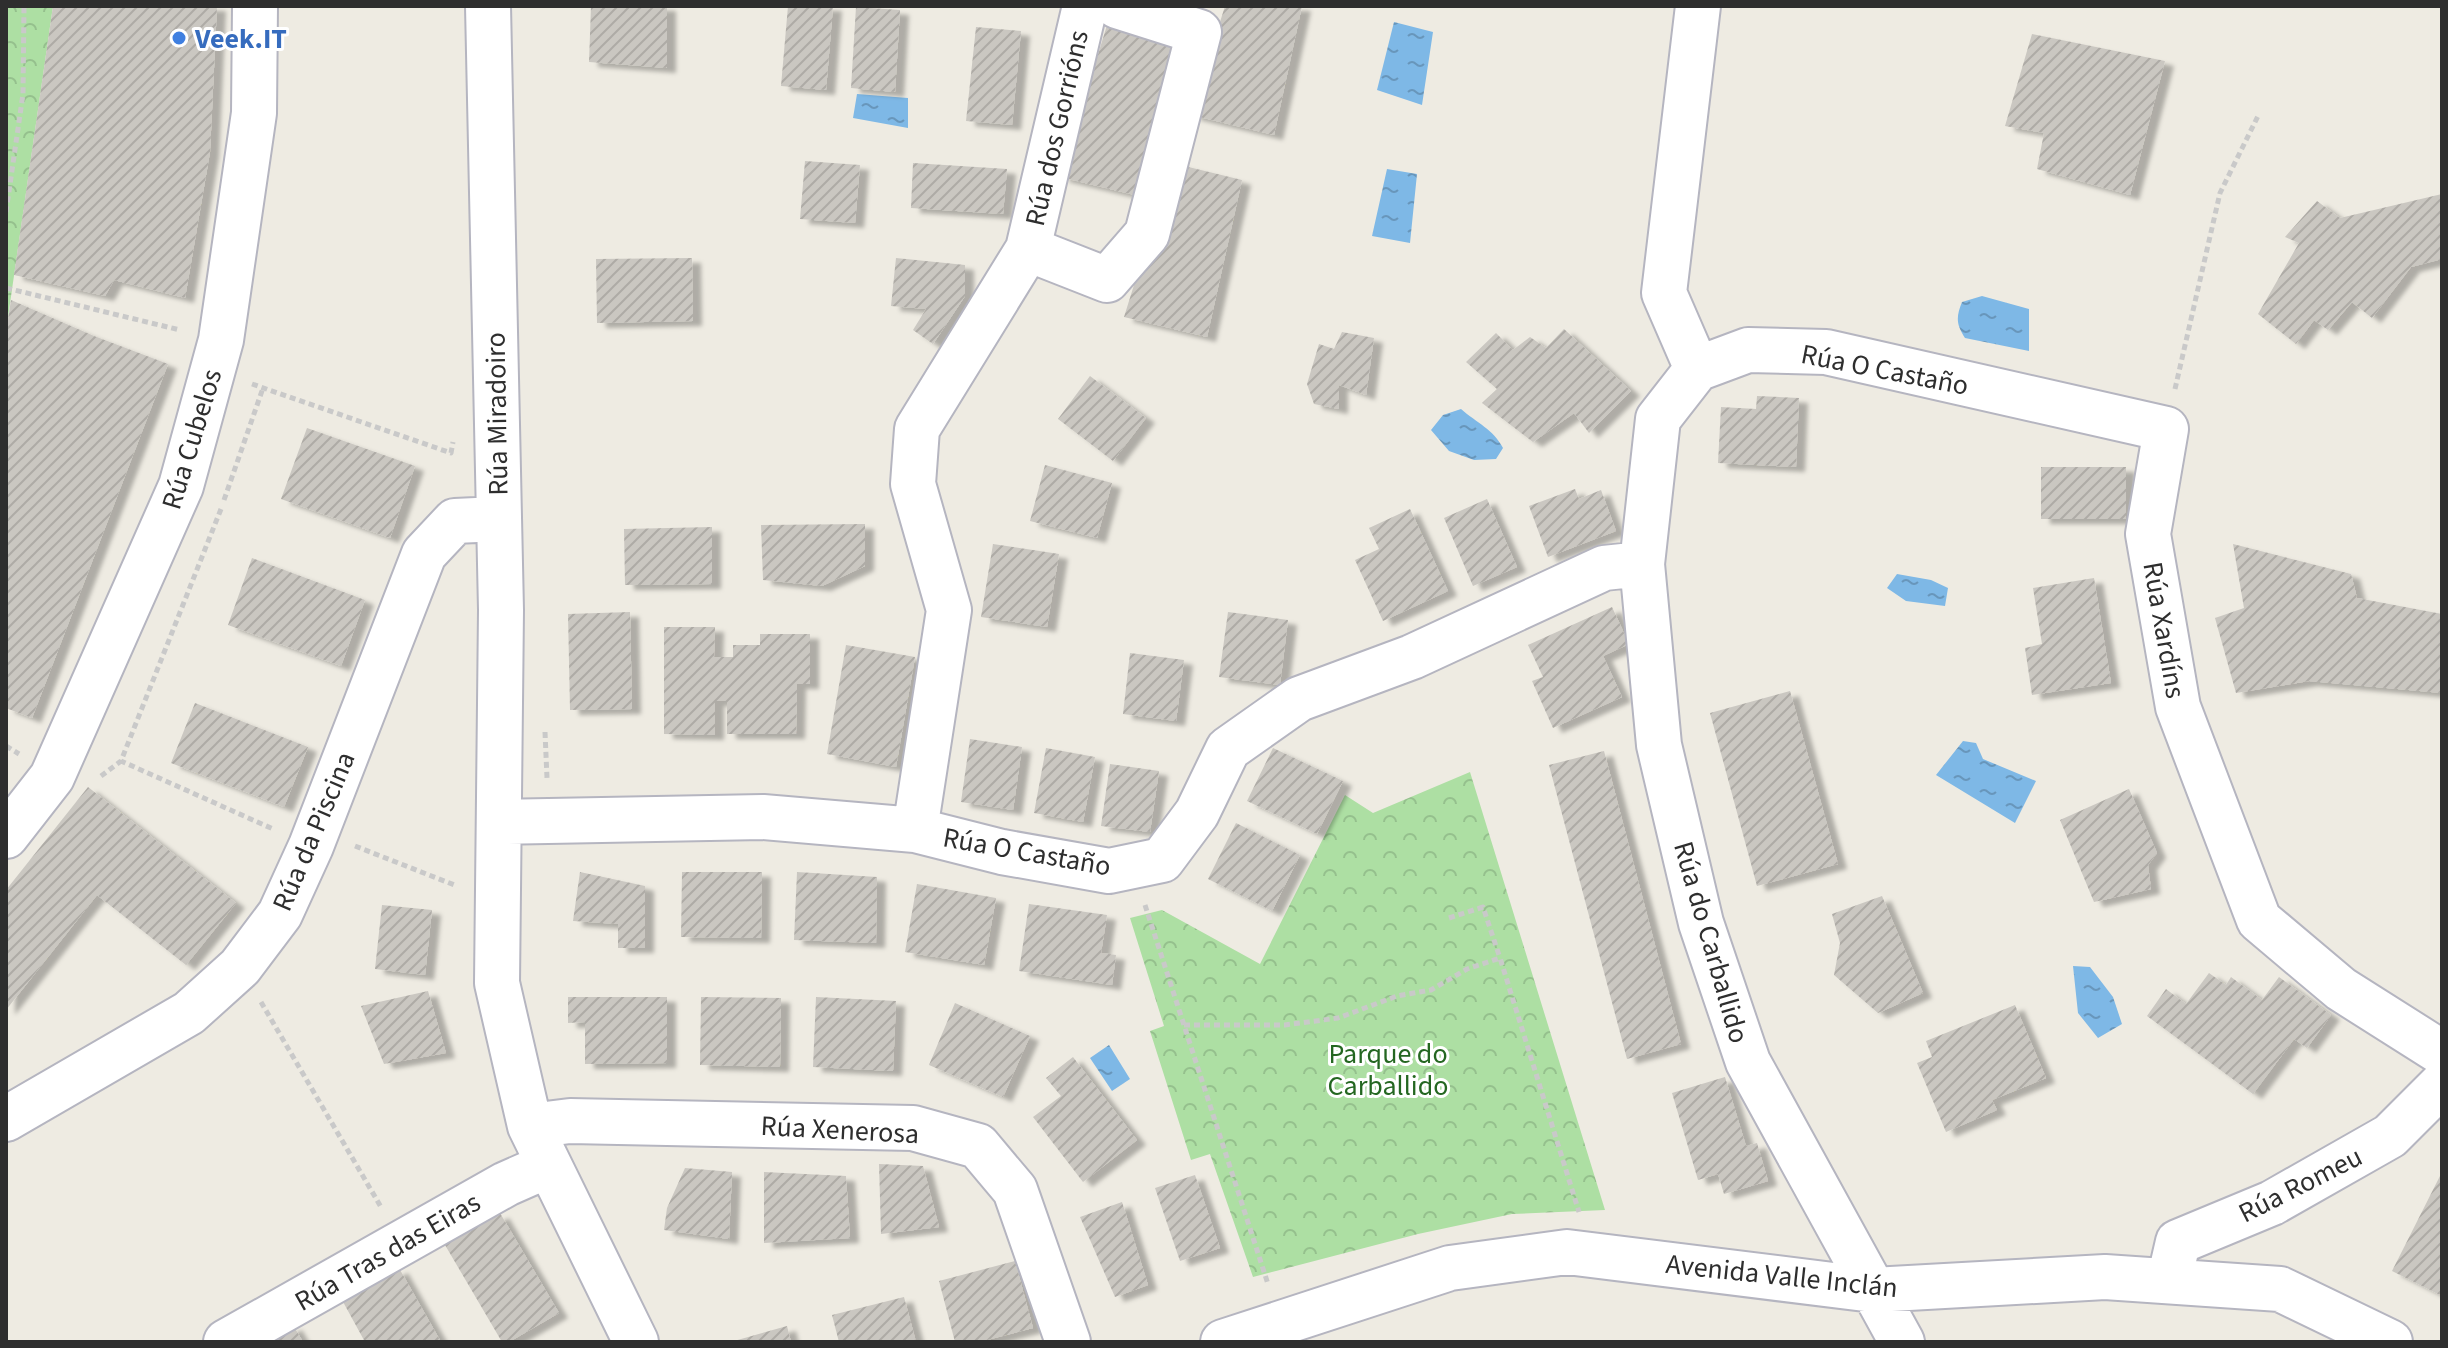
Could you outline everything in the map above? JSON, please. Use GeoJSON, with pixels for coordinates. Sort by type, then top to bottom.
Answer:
{"type":"FeatureCollection","features":[{"type":"Feature","properties":{"kind":"street","name":"Rúa Cubelos"},"geometry":{"type":"LineString","coordinates":[[6,836],[52,777],[181,486],[221,340],[254,113],[255,6]]}},
{"type":"Feature","properties":{"kind":"street","name":"Rúa Miradoiro"},"geometry":{"type":"LineString","coordinates":[[488,6],[501,610],[499,822]]}},
{"type":"Feature","properties":{"kind":"street","name":"Rúa dos Gorrións"},"geometry":{"type":"LineString","coordinates":[[915,830],[949,610],[913,484],[917,429],[1028,249],[1085,6]]}},
{"type":"Feature","properties":{"kind":"street","name":"Rúa dos Gorrións"},"geometry":{"type":"LineString","coordinates":[[1028,249],[1107,280],[1147,234],[1199,32],[1117,6]]}},
{"type":"Feature","properties":{"kind":"street"},"geometry":{"type":"LineString","coordinates":[[1642,564],[1658,419],[1697,369],[1664,293],[1698,6]]}},
{"type":"Feature","properties":{"kind":"street","name":"Rúa O Castaño"},"geometry":{"type":"LineString","coordinates":[[1697,369],[1748,350],[1826,352],[2166,429]]}},
{"type":"Feature","properties":{"kind":"street","name":"Rúa Xardíns"},"geometry":{"type":"LineString","coordinates":[[2166,429],[2148,534],[2178,707],[2259,920],[2341,989],[2442,1053]]}},
{"type":"Feature","properties":{"kind":"street","name":"Rúa da Piscina"},"geometry":{"type":"LineString","coordinates":[[6,1119],[189,1013],[240,967],[331,845],[424,554],[455,521],[498,519]]}},
{"type":"Feature","properties":{"kind":"street","name":"Rúa O Castaño"},"geometry":{"type":"LineString","coordinates":[[499,822],[763,817],[915,830],[1002,852],[1109,871],[1162,860],[1197,813],[1228,749],[1299,699],[1412,657],[1604,568],[1642,564]]}},
{"type":"Feature","properties":{"kind":"street","name":"Rúa do Carballido"},"geometry":{"type":"LineString","coordinates":[[1642,564],[1659,745],[1701,923],[1748,1062],[1902,1342]]}},
{"type":"Feature","properties":{"kind":"street"},"geometry":{"type":"LineString","coordinates":[[499,822],[497,983],[530,1126],[636,1342]]}},
{"type":"Feature","properties":{"kind":"street","name":"Rúa Romeu"},"geometry":{"type":"LineString","coordinates":[[2169,1281],[2178,1242],[2272,1203],[2390,1136],[2442,1084]]}},
{"type":"Feature","properties":{"kind":"street","name":"Rúa Xenerosa"},"geometry":{"type":"LineString","coordinates":[[530,1126],[570,1121],[913,1128],[978,1146],[1015,1190],[1068,1342]]}},
{"type":"Feature","properties":{"kind":"street","name":"Rúa Tras das Eiras"},"geometry":{"type":"LineString","coordinates":[[226,1342],[506,1184],[549,1165]]}},
{"type":"Feature","properties":{"kind":"street","name":"Avenida Valle Inclán"},"geometry":{"type":"LineString","coordinates":[[1223,1342],[1450,1268],[1567,1252],[1873,1290],[2105,1277],[2280,1289],[2390,1342]]}},
{"type":"Feature","properties":{"kind":"path"},"geometry":{"type":"LineString","coordinates":[[6,212],[23,94],[24,6]]}},
{"type":"Feature","properties":{"kind":"path"},"geometry":{"type":"LineString","coordinates":[[2166,429],[2220,193],[2258,116]]}},
{"type":"Feature","properties":{"kind":"path"},"geometry":{"type":"LineString","coordinates":[[6,288],[221,340]]}},
{"type":"Feature","properties":{"kind":"path"},"geometry":{"type":"LineString","coordinates":[[263,388],[229,487],[121,761],[331,845],[437,877]]}},
{"type":"Feature","properties":{"kind":"path"},"geometry":{"type":"LineString","coordinates":[[286,395],[451,453]]}},
{"type":"Feature","properties":{"kind":"path"},"geometry":{"type":"LineString","coordinates":[[545,717],[549,822]]}},
{"type":"Feature","properties":{"kind":"path"},"geometry":{"type":"LineString","coordinates":[[1135,866],[1147,914],[1282,1323]]}},
{"type":"Feature","properties":{"kind":"path"},"geometry":{"type":"LineString","coordinates":[[1449,918],[1483,907],[1591,1255]]}},
{"type":"Feature","properties":{"kind":"path"},"geometry":{"type":"LineString","coordinates":[[1184,1025],[1285,1025],[1338,1018],[1397,996],[1431,990],[1467,969],[1500,958]]}},
{"type":"Feature","properties":{"kind":"path"},"geometry":{"type":"LineString","coordinates":[[240,967],[401,1243]]}},
{"type":"Feature","properties":{"kind":"green space"},"geometry":{"type":"Polygon","coordinates":[[[6,6],[53,6],[6,331],[6,6]]]}},
{"type":"Feature","properties":{"kind":"green space","name":"Parque do Carballido"},"geometry":{"type":"Polygon","coordinates":[[[1470,772],[1605,1210],[1512,1214],[1418,1234],[1253,1277],[1210,1154],[1191,1160],[1150,1031],[1164,1026],[1130,918],[1162,910],[1260,964],[1345,795],[1373,813],[1470,772]]]}},
{"type":"Feature","properties":{"kind":"water"},"geometry":{"type":"Polygon","coordinates":[[[1394,22],[1433,32],[1422,105],[1377,90],[1394,22]]]}},
{"type":"Feature","properties":{"kind":"water"},"geometry":{"type":"Polygon","coordinates":[[[857,94],[908,98],[908,128],[853,118],[857,94]]]}},
{"type":"Feature","properties":{"kind":"water"},"geometry":{"type":"Polygon","coordinates":[[[1387,169],[1417,174],[1410,243],[1372,236],[1387,169]]]}},
{"type":"Feature","properties":{"kind":"water"},"geometry":{"type":"Polygon","coordinates":[[[1982,296],[2029,309],[2029,351],[1965,338],[1958,320],[1962,302],[1982,296]]]}},
{"type":"Feature","properties":{"kind":"water"},"geometry":{"type":"Polygon","coordinates":[[[1461,409],[1499,441],[1503,448],[1496,459],[1474,460],[1449,451],[1431,430],[1443,415],[1461,409]]]}},
{"type":"Feature","properties":{"kind":"water"},"geometry":{"type":"Polygon","coordinates":[[[1897,574],[1931,580],[1948,588],[1945,606],[1906,601],[1887,588],[1897,574]]]}},
{"type":"Feature","properties":{"kind":"water"},"geometry":{"type":"Polygon","coordinates":[[[1963,741],[1976,743],[1983,759],[2036,781],[2015,823],[1936,775],[1963,741]]]}},
{"type":"Feature","properties":{"kind":"water"},"geometry":{"type":"Polygon","coordinates":[[[2073,966],[2090,967],[2113,997],[2122,1024],[2098,1038],[2078,1013],[2073,966]]]}},
{"type":"Feature","properties":{"kind":"water"},"geometry":{"type":"Polygon","coordinates":[[[1109,1045],[1130,1079],[1112,1091],[1090,1058],[1109,1045]]]}},
{"type":"Feature","properties":{"kind":"building"},"geometry":{"type":"Polygon","coordinates":[[[53,6],[217,6],[210,152],[185,298],[114,280],[105,296],[14,275],[53,6]]]}},
{"type":"Feature","properties":{"kind":"building"},"geometry":{"type":"Polygon","coordinates":[[[591,6],[667,6],[667,68],[589,62],[591,6]]]}},
{"type":"Feature","properties":{"kind":"building"},"geometry":{"type":"Polygon","coordinates":[[[788,6],[833,6],[826,90],[781,86],[788,6]]]}},
{"type":"Feature","properties":{"kind":"building"},"geometry":{"type":"Polygon","coordinates":[[[1225,6],[1302,6],[1274,135],[1191,115],[1225,6]]]}},
{"type":"Feature","properties":{"kind":"building"},"geometry":{"type":"Polygon","coordinates":[[[856,7],[900,10],[895,92],[851,88],[856,7]]]}},
{"type":"Feature","properties":{"kind":"building"},"geometry":{"type":"Polygon","coordinates":[[[1108,22],[1177,39],[1143,197],[1060,177],[1108,22]]]}},
{"type":"Feature","properties":{"kind":"building"},"geometry":{"type":"Polygon","coordinates":[[[976,27],[1021,31],[1012,125],[966,121],[976,27]]]}},
{"type":"Feature","properties":{"kind":"building"},"geometry":{"type":"Polygon","coordinates":[[[2032,34],[2165,61],[2130,195],[2037,169],[2044,133],[2005,126],[2032,34]]]}},
{"type":"Feature","properties":{"kind":"building"},"geometry":{"type":"Polygon","coordinates":[[[805,161],[860,165],[855,223],[800,219],[805,161]]]}},
{"type":"Feature","properties":{"kind":"building"},"geometry":{"type":"Polygon","coordinates":[[[913,163],[1007,169],[1003,214],[911,208],[913,163]]]}},
{"type":"Feature","properties":{"kind":"building"},"geometry":{"type":"Polygon","coordinates":[[[1172,163],[1242,180],[1207,337],[1124,317],[1172,163]]]}},
{"type":"Feature","properties":{"kind":"building"},"geometry":{"type":"Polygon","coordinates":[[[2442,194],[2442,259],[2411,267],[2372,318],[2352,302],[2328,330],[2314,320],[2296,344],[2258,314],[2299,243],[2285,237],[2317,201],[2340,218],[2442,194]]]}},
{"type":"Feature","properties":{"kind":"building"},"geometry":{"type":"Polygon","coordinates":[[[692,258],[693,321],[597,323],[596,259],[692,258]]]}},
{"type":"Feature","properties":{"kind":"building"},"geometry":{"type":"Polygon","coordinates":[[[896,258],[965,265],[965,296],[933,344],[913,330],[926,309],[891,306],[896,258]]]}},
{"type":"Feature","properties":{"kind":"building"},"geometry":{"type":"Polygon","coordinates":[[[11,300],[168,364],[32,718],[6,708],[6,331],[11,300]]]}},
{"type":"Feature","properties":{"kind":"building"},"geometry":{"type":"Polygon","coordinates":[[[1564,329],[1631,391],[1589,433],[1574,413],[1533,442],[1482,403],[1497,389],[1466,362],[1496,333],[1513,350],[1530,337],[1546,348],[1564,329]]]}},
{"type":"Feature","properties":{"kind":"building"},"geometry":{"type":"Polygon","coordinates":[[[1342,332],[1374,338],[1366,395],[1339,385],[1339,409],[1314,404],[1307,384],[1319,344],[1334,349],[1342,332]]]}},
{"type":"Feature","properties":{"kind":"building"},"geometry":{"type":"Polygon","coordinates":[[[1090,376],[1146,418],[1113,461],[1058,419],[1090,376]]]}},
{"type":"Feature","properties":{"kind":"building"},"geometry":{"type":"Polygon","coordinates":[[[1757,396],[1799,398],[1796,467],[1718,463],[1721,407],[1756,409],[1757,396]]]}},
{"type":"Feature","properties":{"kind":"building"},"geometry":{"type":"Polygon","coordinates":[[[307,428],[415,466],[390,538],[281,499],[307,428]]]}},
{"type":"Feature","properties":{"kind":"building"},"geometry":{"type":"Polygon","coordinates":[[[1045,465],[1112,483],[1097,538],[1030,521],[1045,465]]]}},
{"type":"Feature","properties":{"kind":"building"},"geometry":{"type":"Polygon","coordinates":[[[2041,467],[2126,467],[2126,519],[2041,519],[2041,467]]]}},
{"type":"Feature","properties":{"kind":"building"},"geometry":{"type":"Polygon","coordinates":[[[1575,489],[1579,499],[1601,490],[1616,531],[1548,557],[1529,506],[1575,489]]]}},
{"type":"Feature","properties":{"kind":"building"},"geometry":{"type":"Polygon","coordinates":[[[1487,499],[1517,567],[1473,586],[1444,518],[1487,499]]]}},
{"type":"Feature","properties":{"kind":"building"},"geometry":{"type":"Polygon","coordinates":[[[1410,509],[1448,591],[1383,621],[1355,560],[1379,549],[1369,528],[1410,509]]]}},
{"type":"Feature","properties":{"kind":"building"},"geometry":{"type":"Polygon","coordinates":[[[865,524],[865,566],[822,586],[763,580],[761,525],[865,524]]]}},
{"type":"Feature","properties":{"kind":"building"},"geometry":{"type":"Polygon","coordinates":[[[712,527],[712,584],[625,585],[624,529],[712,527]]]}},
{"type":"Feature","properties":{"kind":"building"},"geometry":{"type":"Polygon","coordinates":[[[993,544],[1059,554],[1047,627],[981,617],[993,544]]]}},
{"type":"Feature","properties":{"kind":"building"},"geometry":{"type":"Polygon","coordinates":[[[2233,544],[2351,574],[2357,598],[2442,614],[2442,693],[2309,681],[2236,693],[2215,618],[2244,608],[2233,544]]]}},
{"type":"Feature","properties":{"kind":"building"},"geometry":{"type":"Polygon","coordinates":[[[252,558],[365,600],[341,666],[228,625],[252,558]]]}},
{"type":"Feature","properties":{"kind":"building"},"geometry":{"type":"Polygon","coordinates":[[[2094,578],[2111,683],[2032,695],[2025,648],[2042,644],[2033,588],[2094,578]]]}},
{"type":"Feature","properties":{"kind":"building"},"geometry":{"type":"Polygon","coordinates":[[[1612,607],[1629,644],[1603,656],[1622,697],[1553,728],[1532,681],[1543,677],[1528,645],[1612,607]]]}},
{"type":"Feature","properties":{"kind":"building"},"geometry":{"type":"Polygon","coordinates":[[[630,612],[632,709],[570,710],[568,614],[630,612]]]}},
{"type":"Feature","properties":{"kind":"building"},"geometry":{"type":"Polygon","coordinates":[[[1228,612],[1288,620],[1280,685],[1219,677],[1228,612]]]}},
{"type":"Feature","properties":{"kind":"building"},"geometry":{"type":"Polygon","coordinates":[[[664,627],[715,627],[714,657],[733,657],[733,645],[760,645],[760,634],[810,634],[810,684],[797,684],[796,734],[727,734],[727,701],[715,701],[715,735],[664,734],[664,627]]]}},
{"type":"Feature","properties":{"kind":"building"},"geometry":{"type":"Polygon","coordinates":[[[846,645],[915,657],[896,767],[827,754],[846,645]]]}},
{"type":"Feature","properties":{"kind":"building"},"geometry":{"type":"Polygon","coordinates":[[[1130,653],[1184,660],[1176,721],[1123,714],[1130,653]]]}},
{"type":"Feature","properties":{"kind":"building"},"geometry":{"type":"Polygon","coordinates":[[[1790,691],[1838,864],[1757,886],[1710,713],[1790,691]]]}},
{"type":"Feature","properties":{"kind":"building"},"geometry":{"type":"Polygon","coordinates":[[[195,703],[308,747],[284,807],[171,763],[195,703]]]}},
{"type":"Feature","properties":{"kind":"building"},"geometry":{"type":"Polygon","coordinates":[[[970,739],[1022,747],[1013,810],[961,802],[970,739]]]}},
{"type":"Feature","properties":{"kind":"building"},"geometry":{"type":"Polygon","coordinates":[[[1046,748],[1095,757],[1083,822],[1034,813],[1046,748]]]}},
{"type":"Feature","properties":{"kind":"building"},"geometry":{"type":"Polygon","coordinates":[[[1273,748],[1343,781],[1317,834],[1247,801],[1273,748]]]}},
{"type":"Feature","properties":{"kind":"building"},"geometry":{"type":"Polygon","coordinates":[[[1604,751],[1681,1044],[1627,1059],[1549,765],[1604,751]]]}},
{"type":"Feature","properties":{"kind":"building"},"geometry":{"type":"Polygon","coordinates":[[[1110,764],[1159,771],[1150,832],[1101,826],[1110,764]]]}},
{"type":"Feature","properties":{"kind":"building"},"geometry":{"type":"Polygon","coordinates":[[[88,787],[236,903],[186,965],[97,895],[6,1010],[6,890],[88,787]]]}},
{"type":"Feature","properties":{"kind":"building"},"geometry":{"type":"Polygon","coordinates":[[[2129,789],[2157,853],[2148,865],[2151,889],[2094,902],[2060,820],[2129,789]]]}},
{"type":"Feature","properties":{"kind":"building"},"geometry":{"type":"Polygon","coordinates":[[[1236,823],[1300,855],[1272,911],[1208,879],[1236,823]]]}},
{"type":"Feature","properties":{"kind":"building"},"geometry":{"type":"Polygon","coordinates":[[[580,872],[645,886],[645,948],[618,948],[618,924],[573,921],[580,872]]]}},
{"type":"Feature","properties":{"kind":"building"},"geometry":{"type":"Polygon","coordinates":[[[682,872],[762,872],[761,938],[681,937],[682,872]]]}},
{"type":"Feature","properties":{"kind":"building"},"geometry":{"type":"Polygon","coordinates":[[[797,872],[877,877],[876,943],[794,940],[797,872]]]}},
{"type":"Feature","properties":{"kind":"building"},"geometry":{"type":"Polygon","coordinates":[[[917,884],[996,898],[984,965],[905,952],[917,884]]]}},
{"type":"Feature","properties":{"kind":"building"},"geometry":{"type":"Polygon","coordinates":[[[1882,896],[1923,993],[1878,1013],[1834,975],[1840,943],[1832,914],[1882,896]]]}},
{"type":"Feature","properties":{"kind":"building"},"geometry":{"type":"Polygon","coordinates":[[[1029,904],[1107,915],[1101,953],[1116,955],[1112,985],[1019,971],[1029,904]]]}},
{"type":"Feature","properties":{"kind":"building"},"geometry":{"type":"Polygon","coordinates":[[[382,905],[432,910],[425,975],[375,969],[382,905]]]}},
{"type":"Feature","properties":{"kind":"building"},"geometry":{"type":"Polygon","coordinates":[[[2209,973],[2226,985],[2231,977],[2262,1000],[2279,977],[2331,1015],[2307,1048],[2294,1039],[2253,1094],[2147,1016],[2166,989],[2186,1004],[2209,973]]]}},
{"type":"Feature","properties":{"kind":"building"},"geometry":{"type":"Polygon","coordinates":[[[428,991],[446,1053],[384,1064],[361,1006],[428,991]]]}},
{"type":"Feature","properties":{"kind":"building"},"geometry":{"type":"Polygon","coordinates":[[[568,997],[667,997],[667,1063],[585,1064],[585,1022],[568,1023],[568,997]]]}},
{"type":"Feature","properties":{"kind":"building"},"geometry":{"type":"Polygon","coordinates":[[[701,997],[781,998],[780,1067],[700,1065],[701,997]]]}},
{"type":"Feature","properties":{"kind":"building"},"geometry":{"type":"Polygon","coordinates":[[[816,997],[896,1001],[893,1071],[813,1067],[816,997]]]}},
{"type":"Feature","properties":{"kind":"building"},"geometry":{"type":"Polygon","coordinates":[[[955,1003],[1030,1036],[1003,1097],[929,1065],[955,1003]]]}},
{"type":"Feature","properties":{"kind":"building"},"geometry":{"type":"Polygon","coordinates":[[[2015,1005],[2046,1078],[1992,1100],[1997,1110],[1946,1132],[1917,1063],[1932,1057],[1926,1041],[2015,1005]]]}},
{"type":"Feature","properties":{"kind":"building"},"geometry":{"type":"Polygon","coordinates":[[[1073,1057],[1137,1140],[1083,1182],[1033,1117],[1061,1096],[1046,1078],[1073,1057]]]}},
{"type":"Feature","properties":{"kind":"building"},"geometry":{"type":"Polygon","coordinates":[[[1725,1077],[1746,1146],[1757,1143],[1768,1181],[1724,1194],[1718,1174],[1698,1180],[1672,1093],[1725,1077]]]}},
{"type":"Feature","properties":{"kind":"building"},"geometry":{"type":"Polygon","coordinates":[[[879,1164],[923,1166],[939,1227],[881,1234],[879,1164]]]}},
{"type":"Feature","properties":{"kind":"building"},"geometry":{"type":"Polygon","coordinates":[[[685,1168],[732,1172],[729,1239],[664,1230],[667,1208],[685,1168]]]}},
{"type":"Feature","properties":{"kind":"building"},"geometry":{"type":"Polygon","coordinates":[[[764,1172],[846,1176],[850,1238],[764,1243],[764,1172]]]}},
{"type":"Feature","properties":{"kind":"building"},"geometry":{"type":"Polygon","coordinates":[[[2442,1172],[2442,1296],[2392,1271],[2442,1172]]]}},
{"type":"Feature","properties":{"kind":"building"},"geometry":{"type":"Polygon","coordinates":[[[1195,1175],[1220,1248],[1180,1261],[1155,1188],[1195,1175]]]}},
{"type":"Feature","properties":{"kind":"building"},"geometry":{"type":"Polygon","coordinates":[[[1122,1202],[1148,1285],[1115,1297],[1080,1217],[1122,1202]]]}},
{"type":"Feature","properties":{"kind":"building"},"geometry":{"type":"Polygon","coordinates":[[[500,1213],[559,1313],[509,1342],[502,1342],[445,1245],[500,1213]]]}},
{"type":"Feature","properties":{"kind":"building"},"geometry":{"type":"Polygon","coordinates":[[[1015,1261],[1033,1328],[979,1342],[955,1342],[939,1281],[1015,1261]]]}},
{"type":"Feature","properties":{"kind":"building"},"geometry":{"type":"Polygon","coordinates":[[[399,1268],[441,1342],[365,1342],[342,1300],[399,1268]]]}},
{"type":"Feature","properties":{"kind":"building"},"geometry":{"type":"Polygon","coordinates":[[[904,1297],[916,1342],[839,1342],[832,1315],[904,1297]]]}},
{"type":"Feature","properties":{"kind":"building"},"geometry":{"type":"Polygon","coordinates":[[[293,1325],[303,1342],[264,1342],[293,1325]]]}},
{"type":"Feature","properties":{"kind":"building"},"geometry":{"type":"Polygon","coordinates":[[[787,1326],[791,1342],[734,1342],[734,1341],[787,1326]]]}},
{"type":"Feature","properties":{"kind":"place","name":"Veek.IT"},"geometry":{"type":"Point","coordinates":[179,38]}}]}
